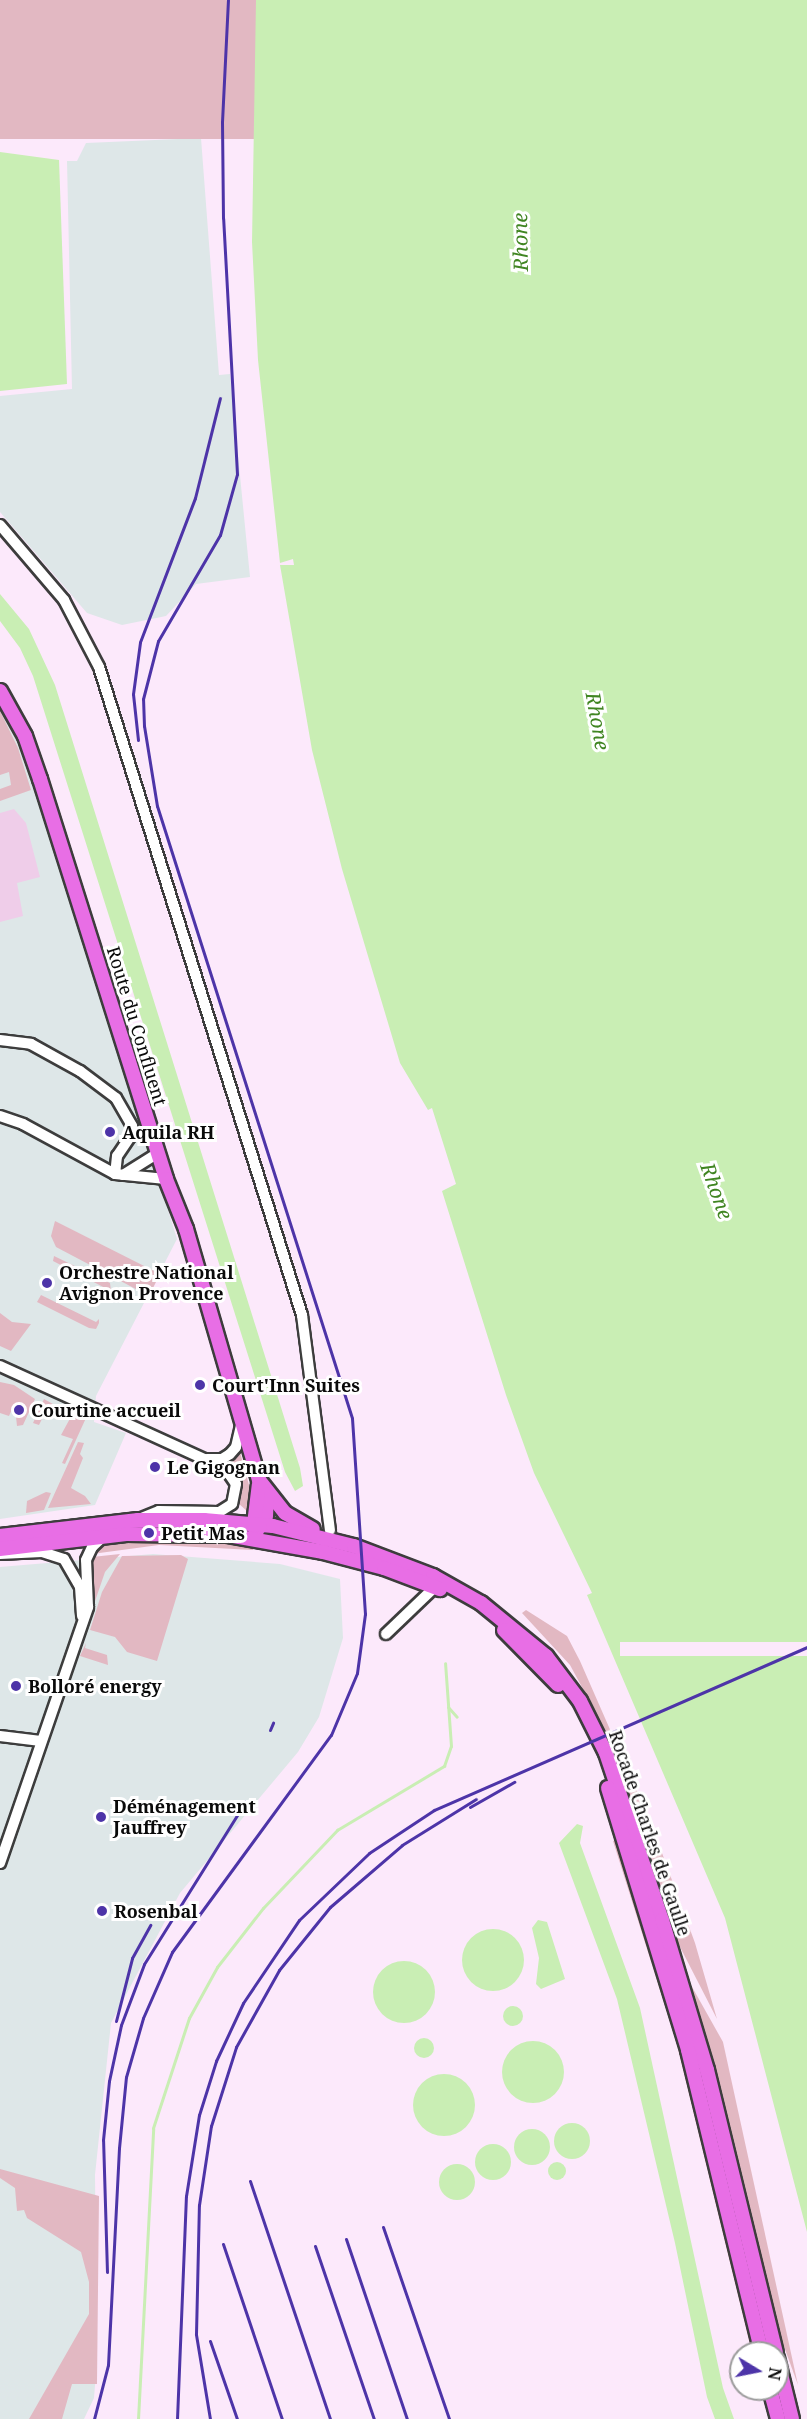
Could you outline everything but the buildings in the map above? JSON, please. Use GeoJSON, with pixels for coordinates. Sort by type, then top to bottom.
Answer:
{"type":"FeatureCollection","features":[{"type":"Feature","properties":{"kind":"main road","name":"Route du Confluent"},"geometry":{"type":"LineString","coordinates":[[0,691],[25,736],[40,779],[166,1179],[186,1229],[259,1480]]}},
{"type":"Feature","properties":{"kind":"main road"},"geometry":{"type":"LineString","coordinates":[[259,1480],[267,1494],[285,1514],[333,1535]]}},
{"type":"Feature","properties":{"kind":"main road"},"geometry":{"type":"LineString","coordinates":[[259,1480],[257,1526],[270,1542]]}},
{"type":"Feature","properties":{"kind":"main road"},"geometry":{"type":"LineString","coordinates":[[257,1526],[267,1494]]}},
{"type":"Feature","properties":{"kind":"main road","name":"Rocade Charles de Gaulle"},"geometry":{"type":"LineString","coordinates":[[0,1536],[138,1520],[257,1526],[333,1535],[389,1557],[482,1603],[546,1656],[591,1720],[606,1753],[694,2023],[773,2341]]}},
{"type":"Feature","properties":{"kind":"main road"},"geometry":{"type":"LineString","coordinates":[[173,1532],[204,1527],[257,1526]]}},
{"type":"Feature","properties":{"kind":"main road","name":"Rocade Charles de Gaulle"},"geometry":{"type":"LineString","coordinates":[[0,1549],[105,1536],[173,1532],[270,1542],[384,1568],[435,1587],[486,1617],[530,1653],[564,1692],[593,1746],[688,2050],[759,2341]]}},
{"type":"Feature","properties":{"kind":"main road"},"geometry":{"type":"LineString","coordinates":[[773,2401],[778,2419]]}},
{"type":"Feature","properties":{"kind":"main road"},"geometry":{"type":"LineString","coordinates":[[788,2401],[792,2419]]}},
{"type":"Feature","properties":{"kind":"street"},"geometry":{"type":"LineString","coordinates":[[0,525],[64,600],[99,667],[302,1315],[333,1535]]}},
{"type":"Feature","properties":{"kind":"street"},"geometry":{"type":"LineString","coordinates":[[0,1040],[31,1044],[80,1071],[116,1098],[132,1126],[130,1137],[117,1156],[118,1174]]}},
{"type":"Feature","properties":{"kind":"street"},"geometry":{"type":"LineString","coordinates":[[0,1116],[23,1124],[118,1174],[166,1179]]}},
{"type":"Feature","properties":{"kind":"street"},"geometry":{"type":"LineString","coordinates":[[118,1174],[158,1153]]}},
{"type":"Feature","properties":{"kind":"street"},"geometry":{"type":"LineString","coordinates":[[0,1366],[204,1459],[233,1478],[236,1491],[232,1504],[219,1512],[159,1511],[138,1520]]}},
{"type":"Feature","properties":{"kind":"street"},"geometry":{"type":"LineString","coordinates":[[0,1372],[13,1371]]}},
{"type":"Feature","properties":{"kind":"street"},"geometry":{"type":"LineString","coordinates":[[204,1459],[222,1459],[230,1454],[236,1447],[242,1422]]}},
{"type":"Feature","properties":{"kind":"street"},"geometry":{"type":"LineString","coordinates":[[0,1863],[90,1593],[86,1560],[92,1547],[105,1536]]}},
{"type":"Feature","properties":{"kind":"street"},"geometry":{"type":"LineString","coordinates":[[0,1554],[42,1552],[64,1559],[80,1587],[82,1619]]}},
{"type":"Feature","properties":{"kind":"street"},"geometry":{"type":"LineString","coordinates":[[386,1634],[435,1587]]}},
{"type":"Feature","properties":{"kind":"street"},"geometry":{"type":"LineString","coordinates":[[0,1736],[41,1741]]}},
{"type":"Feature","properties":{"kind":"shaded area"},"geometry":{"type":"Polygon","coordinates":[[[0,0],[256,0],[256,139],[0,139],[0,0]]]}},
{"type":"Feature","properties":{"kind":"shaded area"},"geometry":{"type":"Polygon","coordinates":[[[201,138],[219,375],[230,374],[250,577],[196,584],[166,616],[122,625],[87,613],[0,512],[0,396],[72,389],[67,161],[77,161],[86,143],[201,138]]]}},
{"type":"Feature","properties":{"kind":"shaded area"},"geometry":{"type":"Polygon","coordinates":[[[0,701],[28,759],[177,1239],[96,1396],[94,1422],[126,1433],[95,1505],[0,1519],[0,701]]]}},
{"type":"Feature","properties":{"kind":"shaded area"},"geometry":{"type":"Polygon","coordinates":[[[0,711],[18,748],[31,790],[0,801],[0,789],[11,785],[9,772],[0,775],[0,711]]]}},
{"type":"Feature","properties":{"kind":"shaded area"},"geometry":{"type":"Polygon","coordinates":[[[14,809],[26,823],[40,877],[17,883],[23,916],[0,922],[0,813],[14,809]]]}},
{"type":"Feature","properties":{"kind":"shaded area"},"geometry":{"type":"Polygon","coordinates":[[[55,1221],[160,1274],[149,1296],[56,1247],[51,1236],[55,1221]]]}},
{"type":"Feature","properties":{"kind":"shaded area"},"geometry":{"type":"Polygon","coordinates":[[[54,1256],[110,1283],[111,1291],[53,1261],[54,1256]]]}},
{"type":"Feature","properties":{"kind":"shaded area"},"geometry":{"type":"Polygon","coordinates":[[[41,1295],[96,1322],[99,1319],[96,1329],[89,1328],[37,1302],[41,1295]]]}},
{"type":"Feature","properties":{"kind":"shaded area"},"geometry":{"type":"Polygon","coordinates":[[[0,1313],[12,1322],[31,1324],[11,1351],[0,1346],[0,1313]]]}},
{"type":"Feature","properties":{"kind":"shaded area"},"geometry":{"type":"Polygon","coordinates":[[[0,1382],[14,1385],[35,1399],[23,1425],[17,1426],[16,1417],[26,1413],[22,1404],[13,1407],[9,1416],[0,1413],[0,1382]]]}},
{"type":"Feature","properties":{"kind":"shaded area"},"geometry":{"type":"Polygon","coordinates":[[[44,1399],[60,1408],[43,1417],[39,1425],[33,1423],[44,1399]]]}},
{"type":"Feature","properties":{"kind":"shaded area"},"geometry":{"type":"Polygon","coordinates":[[[73,1413],[86,1418],[65,1464],[62,1463],[73,1439],[61,1435],[73,1413]]]}},
{"type":"Feature","properties":{"kind":"shaded area"},"geometry":{"type":"Polygon","coordinates":[[[78,1442],[84,1443],[80,1454],[83,1458],[71,1488],[85,1496],[91,1504],[48,1508],[78,1442]]]}},
{"type":"Feature","properties":{"kind":"shaded area"},"geometry":{"type":"Polygon","coordinates":[[[240,1452],[252,1496],[248,1512],[238,1503],[241,1486],[237,1477],[219,1464],[240,1452]]]}},
{"type":"Feature","properties":{"kind":"shaded area"},"geometry":{"type":"Polygon","coordinates":[[[46,1492],[51,1493],[44,1510],[26,1513],[27,1501],[46,1492]]]}},
{"type":"Feature","properties":{"kind":"shaded area"},"geometry":{"type":"Polygon","coordinates":[[[192,1538],[254,1544],[253,1550],[159,1545],[92,1554],[110,1541],[192,1538]]]}},
{"type":"Feature","properties":{"kind":"shaded area"},"geometry":{"type":"Polygon","coordinates":[[[120,1554],[105,1572],[93,1607],[88,1567],[92,1557],[120,1554]]]}},
{"type":"Feature","properties":{"kind":"shaded area"},"geometry":{"type":"Polygon","coordinates":[[[153,1554],[280,1564],[340,1579],[343,1638],[319,1717],[298,1752],[180,1893],[111,2023],[95,2175],[97,2361],[94,2398],[84,2419],[0,2419],[0,1567],[153,1554]]]}},
{"type":"Feature","properties":{"kind":"shaded area"},"geometry":{"type":"Polygon","coordinates":[[[181,1555],[188,1559],[157,1661],[127,1652],[115,1637],[90,1630],[102,1592],[122,1556],[181,1555]]]}},
{"type":"Feature","properties":{"kind":"shaded area"},"geometry":{"type":"Polygon","coordinates":[[[526,1610],[567,1636],[580,1661],[651,1823],[695,1943],[717,2019],[679,1945],[675,1945],[616,1758],[596,1713],[570,1665],[522,1613],[526,1610]]]}},
{"type":"Feature","properties":{"kind":"shaded area"},"geometry":{"type":"Polygon","coordinates":[[[86,1643],[85,1648],[107,1655],[108,1665],[80,1656],[86,1643]]]}},
{"type":"Feature","properties":{"kind":"shaded area"},"geometry":{"type":"Polygon","coordinates":[[[616,1840],[682,2046],[753,2341],[749,2341],[676,2041],[613,1841],[616,1840]]]}},
{"type":"Feature","properties":{"kind":"shaded area"},"geometry":{"type":"Polygon","coordinates":[[[687,1978],[723,2042],[788,2341],[782,2341],[687,1978]]]}},
{"type":"Feature","properties":{"kind":"shaded area"},"geometry":{"type":"Polygon","coordinates":[[[0,2169],[99,2196],[97,2384],[72,2384],[62,2419],[29,2419],[89,2314],[89,2282],[81,2252],[27,2218],[24,2210],[17,2211],[15,2188],[0,2178],[0,2169]]]}},
{"type":"Feature","properties":{"kind":"shaded area"},"geometry":{"type":"Polygon","coordinates":[[[789,2344],[798,2385],[789,2360],[789,2344]]]}},
{"type":"Feature","properties":{"kind":"water","name":"Rhone"},"geometry":{"type":"Polygon","coordinates":[[[256,0],[807,0],[807,2232],[725,1918],[587,1595],[592,1593],[534,1473],[506,1395],[442,1191],[456,1184],[432,1108],[428,1110],[400,1063],[342,869],[312,750],[280,565],[294,565],[293,559],[280,563],[258,360],[252,242],[256,0]]]}},
{"type":"Feature","properties":{"kind":"water"},"geometry":{"type":"Polygon","coordinates":[[[0,152],[59,160],[67,384],[0,391],[0,152]]]}},
{"type":"Feature","properties":{"kind":"water"},"geometry":{"type":"Polygon","coordinates":[[[0,594],[29,629],[55,685],[300,1468],[303,1486],[295,1491],[285,1472],[33,676],[20,648],[0,621],[0,594]]]}},
{"type":"Feature","properties":{"kind":"water"},"geometry":{"type":"Polygon","coordinates":[[[577,1824],[583,1826],[580,1843],[640,2008],[723,2388],[734,2419],[715,2419],[707,2397],[675,2243],[617,1999],[559,1843],[577,1824]]]}},
{"type":"Feature","properties":{"kind":"water"},"geometry":{"type":"Polygon","coordinates":[[[538,1920],[547,1922],[565,1979],[541,1989],[536,1984],[539,1958],[532,1928],[538,1920]]]}},
{"type":"Feature","properties":{"kind":"water"},"geometry":{"type":"Polygon","coordinates":[[[487,1929],[499,1929],[515,1938],[522,1948],[524,1960],[522,1972],[515,1982],[499,1991],[487,1991],[476,1986],[467,1977],[462,1966],[462,1954],[467,1943],[476,1934],[487,1929]]]}},
{"type":"Feature","properties":{"kind":"water"},"geometry":{"type":"Polygon","coordinates":[[[398,1961],[410,1961],[426,1970],[433,1980],[435,1992],[433,2004],[426,2014],[410,2023],[398,2023],[387,2018],[378,2009],[373,1998],[373,1986],[378,1975],[387,1966],[398,1961]]]}},
{"type":"Feature","properties":{"kind":"water"},"geometry":{"type":"Polygon","coordinates":[[[509,2006],[517,2006],[523,2012],[523,2020],[517,2026],[509,2026],[503,2020],[503,2012],[509,2006]]]}},
{"type":"Feature","properties":{"kind":"water"},"geometry":{"type":"Polygon","coordinates":[[[420,2038],[428,2038],[434,2044],[434,2052],[428,2058],[420,2058],[414,2052],[414,2044],[420,2038]]]}},
{"type":"Feature","properties":{"kind":"water"},"geometry":{"type":"Polygon","coordinates":[[[527,2041],[539,2041],[555,2050],[562,2060],[564,2072],[562,2084],[555,2094],[539,2103],[527,2103],[516,2098],[507,2089],[502,2078],[502,2066],[507,2055],[516,2046],[527,2041]]]}},
{"type":"Feature","properties":{"kind":"water"},"geometry":{"type":"Polygon","coordinates":[[[438,2074],[450,2074],[466,2083],[473,2093],[475,2105],[473,2117],[466,2127],[450,2136],[438,2136],[427,2131],[418,2122],[413,2111],[413,2099],[418,2088],[427,2079],[438,2074]]]}},
{"type":"Feature","properties":{"kind":"water"},"geometry":{"type":"Polygon","coordinates":[[[572,2123],[584,2129],[590,2141],[584,2153],[572,2159],[560,2153],[554,2141],[560,2129],[572,2123]]]}},
{"type":"Feature","properties":{"kind":"water"},"geometry":{"type":"Polygon","coordinates":[[[532,2129],[544,2135],[550,2147],[544,2159],[532,2165],[520,2159],[514,2147],[520,2135],[532,2129]]]}},
{"type":"Feature","properties":{"kind":"water"},"geometry":{"type":"Polygon","coordinates":[[[493,2144],[505,2150],[511,2162],[505,2174],[493,2180],[481,2174],[475,2162],[481,2150],[493,2144]]]}},
{"type":"Feature","properties":{"kind":"water"},"geometry":{"type":"Polygon","coordinates":[[[557,2162],[563,2165],[566,2171],[563,2177],[557,2180],[551,2177],[548,2171],[551,2165],[557,2162]]]}},
{"type":"Feature","properties":{"kind":"water"},"geometry":{"type":"Polygon","coordinates":[[[457,2164],[469,2170],[475,2182],[469,2194],[457,2200],[445,2194],[439,2182],[445,2170],[457,2164]]]}},
{"type":"Feature","properties":{"kind":"pier"},"geometry":{"type":"Polygon","coordinates":[[[620,1642],[807,1642],[807,1656],[620,1656],[620,1642]]]}},
{"type":"Feature","properties":{"kind":"waterway"},"geometry":{"type":"LineString","coordinates":[[138,2419],[153,2128],[189,2018],[217,1967],[263,1908],[337,1830],[444,1766],[451,1746],[445,1663]]}},
{"type":"Feature","properties":{"kind":"waterway"},"geometry":{"type":"LineString","coordinates":[[448,1707],[457,1717]]}},
{"type":"Feature","properties":{"kind":"railway"},"geometry":{"type":"LineString","coordinates":[[94,2419],[108,2365],[119,2148],[126,2077],[143,2018],[172,1952],[331,1735],[357,1673],[365,1614],[352,1418],[157,806],[144,726],[143,699],[158,641],[220,535],[237,474],[223,218],[222,122],[228,0]]}},
{"type":"Feature","properties":{"kind":"railway"},"geometry":{"type":"LineString","coordinates":[[138,740],[133,694],[140,642],[195,498],[220,398]]}},
{"type":"Feature","properties":{"kind":"railway"},"geometry":{"type":"LineString","coordinates":[[177,2419],[186,2196],[199,2115],[216,2061],[243,2003],[299,1920],[369,1853],[434,1810],[807,1647]]}},
{"type":"Feature","properties":{"kind":"railway"},"geometry":{"type":"LineString","coordinates":[[270,1730],[273,1723]]}},
{"type":"Feature","properties":{"kind":"railway"},"geometry":{"type":"LineString","coordinates":[[470,1807],[514,1782]]}},
{"type":"Feature","properties":{"kind":"railway"},"geometry":{"type":"LineString","coordinates":[[210,2419],[196,2334],[199,2205],[211,2126],[236,2047],[279,1970],[330,1907],[402,1845],[476,1799]]}},
{"type":"Feature","properties":{"kind":"railway"},"geometry":{"type":"LineString","coordinates":[[107,2272],[103,2140],[109,2081],[121,2025],[144,1964],[246,1801]]}},
{"type":"Feature","properties":{"kind":"railway"},"geometry":{"type":"LineString","coordinates":[[116,2021],[132,1958],[150,1925]]}},
{"type":"Feature","properties":{"kind":"railway"},"geometry":{"type":"LineString","coordinates":[[250,2181],[330,2419]]}},
{"type":"Feature","properties":{"kind":"railway"},"geometry":{"type":"LineString","coordinates":[[383,2227],[449,2419]]}},
{"type":"Feature","properties":{"kind":"railway"},"geometry":{"type":"LineString","coordinates":[[346,2239],[407,2419]]}},
{"type":"Feature","properties":{"kind":"railway"},"geometry":{"type":"LineString","coordinates":[[223,2244],[282,2419]]}},
{"type":"Feature","properties":{"kind":"railway"},"geometry":{"type":"LineString","coordinates":[[315,2246],[374,2419]]}},
{"type":"Feature","properties":{"kind":"railway"},"geometry":{"type":"LineString","coordinates":[[210,2341],[237,2419]]}},
{"type":"Feature","properties":{"kind":"place","name":"Aquila RH"},"geometry":{"type":"Point","coordinates":[110,1132]}},
{"type":"Feature","properties":{"kind":"place","name":"Orchestre National Avignon Provence"},"geometry":{"type":"Point","coordinates":[47,1283]}},
{"type":"Feature","properties":{"kind":"place","name":"Court'Inn Suites"},"geometry":{"type":"Point","coordinates":[200,1385]}},
{"type":"Feature","properties":{"kind":"place","name":"Courtine accueil"},"geometry":{"type":"Point","coordinates":[19,1410]}},
{"type":"Feature","properties":{"kind":"place","name":"Le Gigognan"},"geometry":{"type":"Point","coordinates":[155,1467]}},
{"type":"Feature","properties":{"kind":"place","name":"Petit Mas"},"geometry":{"type":"Point","coordinates":[149,1533]}},
{"type":"Feature","properties":{"kind":"place","name":"Bolloré energy"},"geometry":{"type":"Point","coordinates":[16,1686]}},
{"type":"Feature","properties":{"kind":"place","name":"Déménagement Jauffrey"},"geometry":{"type":"Point","coordinates":[101,1817]}},
{"type":"Feature","properties":{"kind":"place","name":"Rosenbal"},"geometry":{"type":"Point","coordinates":[102,1911]}}]}
